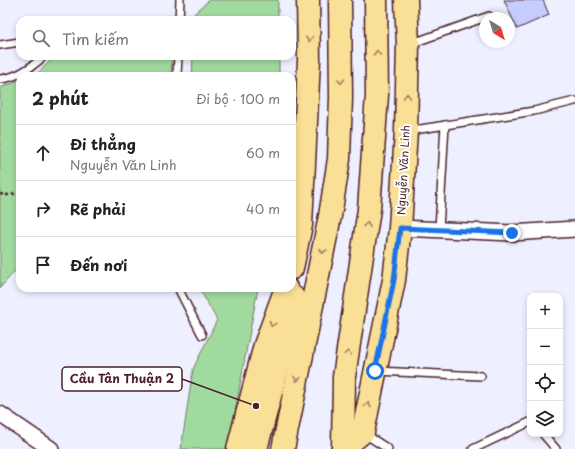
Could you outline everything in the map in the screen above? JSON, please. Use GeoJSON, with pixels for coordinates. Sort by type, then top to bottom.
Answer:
{"type":"FeatureCollection","features":[{"type":"Feature","properties":{"kind":"main road"},"geometry":{"type":"LineString","coordinates":[[296,246],[300,224],[310,60],[308,0]]}},
{"type":"Feature","properties":{"kind":"main road"},"geometry":{"type":"LineString","coordinates":[[283,449],[330,216],[339,159],[341,90],[340,0]]}},
{"type":"Feature","properties":{"kind":"main road"},"geometry":{"type":"LineString","coordinates":[[343,448],[344,377],[369,209],[377,95],[376,0]]}},
{"type":"Feature","properties":{"kind":"main road","name":"Nguyễn Văn Linh"},"geometry":{"type":"LineString","coordinates":[[363,432],[394,280],[400,228],[406,131],[408,45],[406,0]]}},
{"type":"Feature","properties":{"kind":"main road"},"geometry":{"type":"LineString","coordinates":[[238,449],[264,345],[284,292]]}},
{"type":"Feature","properties":{"kind":"main road"},"geometry":{"type":"LineString","coordinates":[[258,440],[294,305],[292,292]]}},
{"type":"Feature","properties":{"kind":"main road"},"geometry":{"type":"LineString","coordinates":[[244,449],[258,440],[292,404]]}},
{"type":"Feature","properties":{"kind":"main road"},"geometry":{"type":"LineString","coordinates":[[343,448],[363,432]]}},
{"type":"Feature","properties":{"kind":"street"},"geometry":{"type":"LineString","coordinates":[[400,228],[512,233],[575,229]]}},
{"type":"Feature","properties":{"kind":"street"},"geometry":{"type":"LineString","coordinates":[[0,414],[51,449]]}},
{"type":"Feature","properties":{"kind":"lane"},"geometry":{"type":"LineString","coordinates":[[179,16],[180,0]]}},
{"type":"Feature","properties":{"kind":"lane"},"geometry":{"type":"LineString","coordinates":[[408,45],[479,20]]}},
{"type":"Feature","properties":{"kind":"lane"},"geometry":{"type":"LineString","coordinates":[[0,45],[16,43]]}},
{"type":"Feature","properties":{"kind":"lane"},"geometry":{"type":"LineString","coordinates":[[21,72],[30,68],[39,60]]}},
{"type":"Feature","properties":{"kind":"lane"},"geometry":{"type":"LineString","coordinates":[[177,72],[178,60]]}},
{"type":"Feature","properties":{"kind":"lane"},"geometry":{"type":"LineString","coordinates":[[0,79],[16,74]]}},
{"type":"Feature","properties":{"kind":"lane"},"geometry":{"type":"LineString","coordinates":[[406,131],[534,111],[575,101]]}},
{"type":"Feature","properties":{"kind":"lane"},"geometry":{"type":"LineString","coordinates":[[439,230],[445,125]]}},
{"type":"Feature","properties":{"kind":"lane"},"geometry":{"type":"LineString","coordinates":[[180,292],[202,335]]}},
{"type":"Feature","properties":{"kind":"lane"},"geometry":{"type":"LineString","coordinates":[[375,371],[481,376]]}},
{"type":"Feature","properties":{"kind":"lane"},"geometry":{"type":"LineString","coordinates":[[473,449],[527,423]]}},
{"type":"Feature","properties":{"kind":"lane"},"geometry":{"type":"LineString","coordinates":[[363,432],[388,449]]}},
{"type":"Feature","properties":{"kind":"lane"},"geometry":{"type":"LineString","coordinates":[[546,437],[556,449]]}},
{"type":"Feature","properties":{"kind":"path"},"geometry":{"type":"LineString","coordinates":[[0,194],[16,194]]}},
{"type":"Feature","properties":{"kind":"green space"},"geometry":{"type":"Polygon","coordinates":[[[209,0],[278,0],[278,16],[194,16],[194,14],[209,0]]]}},
{"type":"Feature","properties":{"kind":"green space"},"geometry":{"type":"Polygon","coordinates":[[[51,60],[172,60],[171,72],[39,72],[51,60]]]}},
{"type":"Feature","properties":{"kind":"green space"},"geometry":{"type":"Polygon","coordinates":[[[193,60],[279,60],[279,72],[192,72],[193,60]]]}},
{"type":"Feature","properties":{"kind":"green space"},"geometry":{"type":"Polygon","coordinates":[[[16,82],[16,270],[0,288],[0,88],[16,82]]]}},
{"type":"Feature","properties":{"kind":"green space"},"geometry":{"type":"Polygon","coordinates":[[[201,292],[257,292],[228,449],[181,449],[193,369],[217,320],[201,292]]]}},
{"type":"Feature","properties":{"kind":"building"},"geometry":{"type":"Polygon","coordinates":[[[504,0],[543,0],[549,15],[517,29],[515,25],[515,12],[509,12],[504,0]]]}},
{"type":"Feature","properties":{"kind":"place","name":"Cầu Tân Thuận 2"},"geometry":{"type":"Point","coordinates":[256,406]}},
{"type":"Feature","properties":{"kind":"route"},"geometry":{"type":"LineString","coordinates":[[375,371],[394,280],[400,228],[512,233]]}}]}
